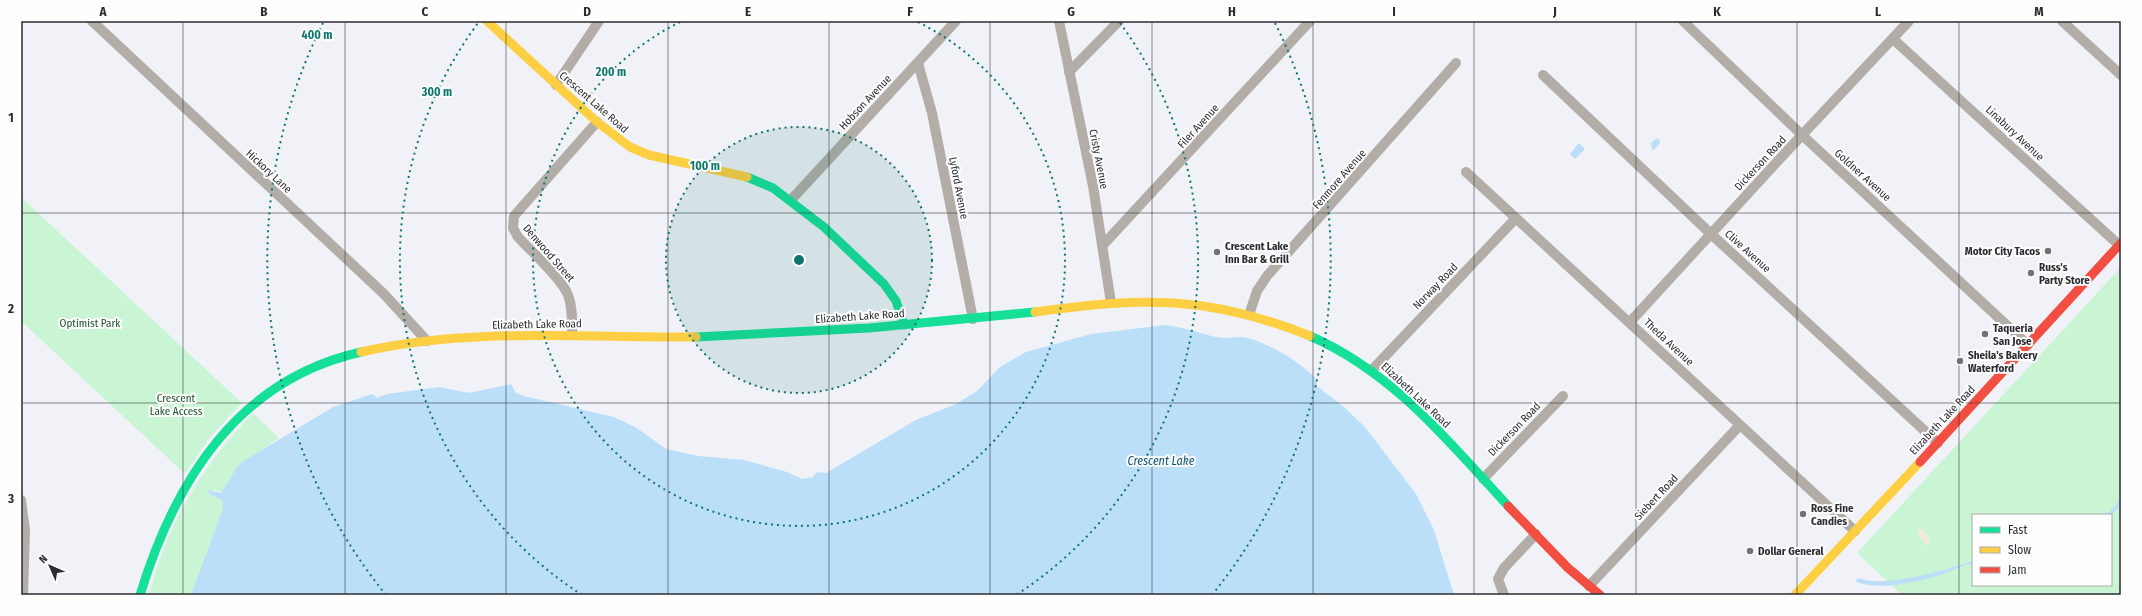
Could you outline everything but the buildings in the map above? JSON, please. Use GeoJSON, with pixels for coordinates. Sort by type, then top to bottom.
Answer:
{"type":"FeatureCollection","features":[{"type":"Feature","properties":{"kind":"street","name":"Hickory Lane"},"geometry":{"type":"LineString","coordinates":[[92,21],[384,294],[427,341]]}},
{"type":"Feature","properties":{"kind":"street","name":"Crescent Lake Road"},"geometry":{"type":"LineString","coordinates":[[486,21],[597,122],[619,140],[640,152],[740,175],[768,186],[791,200],[829,232],[884,284],[896,301],[904,324]]}},
{"type":"Feature","properties":{"kind":"street"},"geometry":{"type":"LineString","coordinates":[[556,85],[599,21]]}},
{"type":"Feature","properties":{"kind":"street","name":"Hobson Avenue"},"geometry":{"type":"LineString","coordinates":[[791,200],[956,21]]}},
{"type":"Feature","properties":{"kind":"street","name":"Cristy Avenue"},"geometry":{"type":"LineString","coordinates":[[1058,21],[1093,186],[1111,303]]}},
{"type":"Feature","properties":{"kind":"street"},"geometry":{"type":"LineString","coordinates":[[1069,72],[1119,21]]}},
{"type":"Feature","properties":{"kind":"street","name":"Filer Avenue"},"geometry":{"type":"LineString","coordinates":[[1102,246],[1310,21]]}},
{"type":"Feature","properties":{"kind":"street","name":"Goldner Avenue"},"geometry":{"type":"LineString","coordinates":[[1683,21],[1802,135],[2028,345]]}},
{"type":"Feature","properties":{"kind":"street","name":"Dickerson Road"},"geometry":{"type":"LineString","coordinates":[[1630,322],[1909,21]]}},
{"type":"Feature","properties":{"kind":"street"},"geometry":{"type":"LineString","coordinates":[[2062,21],[2121,75]]}},
{"type":"Feature","properties":{"kind":"street","name":"Linabury Avenue"},"geometry":{"type":"LineString","coordinates":[[1893,39],[2120,244]]}},
{"type":"Feature","properties":{"kind":"street","name":"Lyford Avenue"},"geometry":{"type":"LineString","coordinates":[[918,63],[932,114],[973,319]]}},
{"type":"Feature","properties":{"kind":"street","name":"Fenmore Avenue"},"geometry":{"type":"LineString","coordinates":[[1249,315],[1257,291],[1267,276],[1456,63]]}},
{"type":"Feature","properties":{"kind":"street","name":"Clive Avenue"},"geometry":{"type":"LineString","coordinates":[[1543,76],[1711,234],[1938,443]]}},
{"type":"Feature","properties":{"kind":"street","name":"Denwood Street"},"geometry":{"type":"LineString","coordinates":[[572,335],[572,319],[568,294],[560,282],[518,237],[513,228],[514,216],[597,122]]}},
{"type":"Feature","properties":{"kind":"street","name":"Theda Avenue"},"geometry":{"type":"LineString","coordinates":[[1466,172],[1855,531]]}},
{"type":"Feature","properties":{"kind":"street","name":"Norway Road"},"geometry":{"type":"LineString","coordinates":[[1372,370],[1516,218]]}},
{"type":"Feature","properties":{"kind":"street","name":"Elizabeth Lake Road"},"geometry":{"type":"LineString","coordinates":[[1795,595],[1938,443],[2120,244]]}},
{"type":"Feature","properties":{"kind":"street","name":"Elizabeth Lake Road"},"geometry":{"type":"LineString","coordinates":[[140,595],[158,541],[185,487],[212,447],[252,405],[279,384],[314,367],[360,352],[427,341],[488,336],[572,335],[706,337],[973,319],[1111,303],[1150,301],[1179,302],[1249,315],[1312,337],[1343,352],[1372,370],[1422,414],[1536,534],[1600,595]]}},
{"type":"Feature","properties":{"kind":"street","name":"Dickerson Road"},"geometry":{"type":"LineString","coordinates":[[1483,479],[1563,396]]}},
{"type":"Feature","properties":{"kind":"street","name":"Siebert Road"},"geometry":{"type":"LineString","coordinates":[[1589,586],[1740,425]]}},
{"type":"Feature","properties":{"kind":"street"},"geometry":{"type":"LineString","coordinates":[[21,500],[25,530],[23,595]]}},
{"type":"Feature","properties":{"kind":"street"},"geometry":{"type":"LineString","coordinates":[[1504,595],[1498,579],[1508,563],[1536,534]]}},
{"type":"Feature","properties":{"kind":"green space","name":"Optimist Park"},"geometry":{"type":"Polygon","coordinates":[[[21,197],[242,403],[210,437],[185,474],[21,321],[21,197]]]}},
{"type":"Feature","properties":{"kind":"green space"},"geometry":{"type":"Polygon","coordinates":[[[2121,267],[2121,595],[1902,595],[1857,553],[2121,267]]]}},
{"type":"Feature","properties":{"kind":"green space"},"geometry":{"type":"Polygon","coordinates":[[[253,413],[279,438],[237,467],[223,492],[213,490],[209,494],[223,501],[222,511],[191,595],[149,595],[166,543],[189,497],[217,454],[253,413]]]}},
{"type":"Feature","properties":{"kind":"sand"},"geometry":{"type":"Polygon","coordinates":[[[1919,529],[1925,532],[1930,542],[1927,545],[1918,536],[1919,529]]]}},
{"type":"Feature","properties":{"kind":"water"},"geometry":{"type":"Polygon","coordinates":[[[1657,138],[1660,140],[1660,143],[1654,150],[1652,150],[1651,143],[1657,138]]]}},
{"type":"Feature","properties":{"kind":"water"},"geometry":{"type":"Polygon","coordinates":[[[1579,143],[1585,149],[1575,159],[1570,154],[1579,143]]]}},
{"type":"Feature","properties":{"kind":"water","name":"Crescent Lake"},"geometry":{"type":"Polygon","coordinates":[[[1165,325],[1220,338],[1243,337],[1265,344],[1285,354],[1311,374],[1317,380],[1317,386],[1345,408],[1365,427],[1416,494],[1434,530],[1454,595],[191,595],[222,511],[223,501],[209,494],[208,490],[221,493],[237,467],[242,462],[333,407],[372,394],[377,398],[387,394],[439,387],[469,393],[511,384],[516,393],[524,396],[614,417],[637,428],[666,449],[698,456],[744,460],[787,472],[802,479],[813,477],[817,472],[826,473],[916,420],[956,404],[977,391],[1000,367],[1026,352],[1091,334],[1165,325]]]}},
{"type":"Feature","properties":{"kind":"water"},"geometry":{"type":"Polygon","coordinates":[[[2121,499],[2121,505],[2112,515],[2107,514],[2121,499]]]}},
{"type":"Feature","properties":{"kind":"water"},"geometry":{"type":"Polygon","coordinates":[[[1972,561],[1972,565],[1965,565],[1931,578],[1904,584],[1877,586],[1855,581],[1859,578],[1870,581],[1899,580],[1948,569],[1972,561]]]}},
{"type":"Feature","properties":{"kind":"traffic: fast"},"geometry":{"type":"LineString","coordinates":[[747,177],[773,188],[824,227],[884,284],[896,301],[904,325]]}},
{"type":"Feature","properties":{"kind":"traffic: fast"},"geometry":{"type":"LineString","coordinates":[[696,337],[869,328],[1035,312]]}},
{"type":"Feature","properties":{"kind":"traffic: fast"},"geometry":{"type":"LineString","coordinates":[[1310,336],[1340,351],[1368,369],[1393,388],[1441,433],[1508,506]]}},
{"type":"Feature","properties":{"kind":"traffic: fast"},"geometry":{"type":"LineString","coordinates":[[140,595],[154,553],[172,513],[193,475],[217,441],[246,411],[279,386],[317,366],[361,352]]}},
{"type":"Feature","properties":{"kind":"traffic: slow"},"geometry":{"type":"LineString","coordinates":[[487,21],[597,122],[630,147],[649,155],[747,177]]}},
{"type":"Feature","properties":{"kind":"traffic: slow"},"geometry":{"type":"LineString","coordinates":[[1035,312],[1108,304],[1142,302],[1174,303],[1206,306],[1239,313],[1310,336]]}},
{"type":"Feature","properties":{"kind":"traffic: slow"},"geometry":{"type":"LineString","coordinates":[[361,352],[402,344],[444,339],[486,337],[696,337]]}},
{"type":"Feature","properties":{"kind":"traffic: slow"},"geometry":{"type":"LineString","coordinates":[[1795,595],[1920,462]]}},
{"type":"Feature","properties":{"kind":"traffic: jam"},"geometry":{"type":"LineString","coordinates":[[1920,462],[2121,243]]}},
{"type":"Feature","properties":{"kind":"traffic: jam"},"geometry":{"type":"LineString","coordinates":[[1508,506],[1568,568],[1600,595]]}},
{"type":"Feature","properties":{"kind":"place","name":"Motor City Tacos"},"geometry":{"type":"Point","coordinates":[2048,251]}},
{"type":"Feature","properties":{"kind":"place","name":"Crescent Lake Inn Bar & Grill"},"geometry":{"type":"Point","coordinates":[1217,252]}},
{"type":"Feature","properties":{"kind":"place","name":"Russ's Party Store"},"geometry":{"type":"Point","coordinates":[2031,273]}},
{"type":"Feature","properties":{"kind":"place","name":"Taqueria San Jose"},"geometry":{"type":"Point","coordinates":[1985,334]}},
{"type":"Feature","properties":{"kind":"place","name":"Sheila's Bakery Waterford"},"geometry":{"type":"Point","coordinates":[1960,361]}},
{"type":"Feature","properties":{"kind":"place","name":"Ross Fine Candies"},"geometry":{"type":"Point","coordinates":[1803,514]}},
{"type":"Feature","properties":{"kind":"place","name":"Dollar General"},"geometry":{"type":"Point","coordinates":[1750,551]}},
{"type":"Feature","properties":{"kind":"park label","name":"Crescent Lake Access"},"geometry":{"type":"Point","coordinates":[176,404]}}]}
